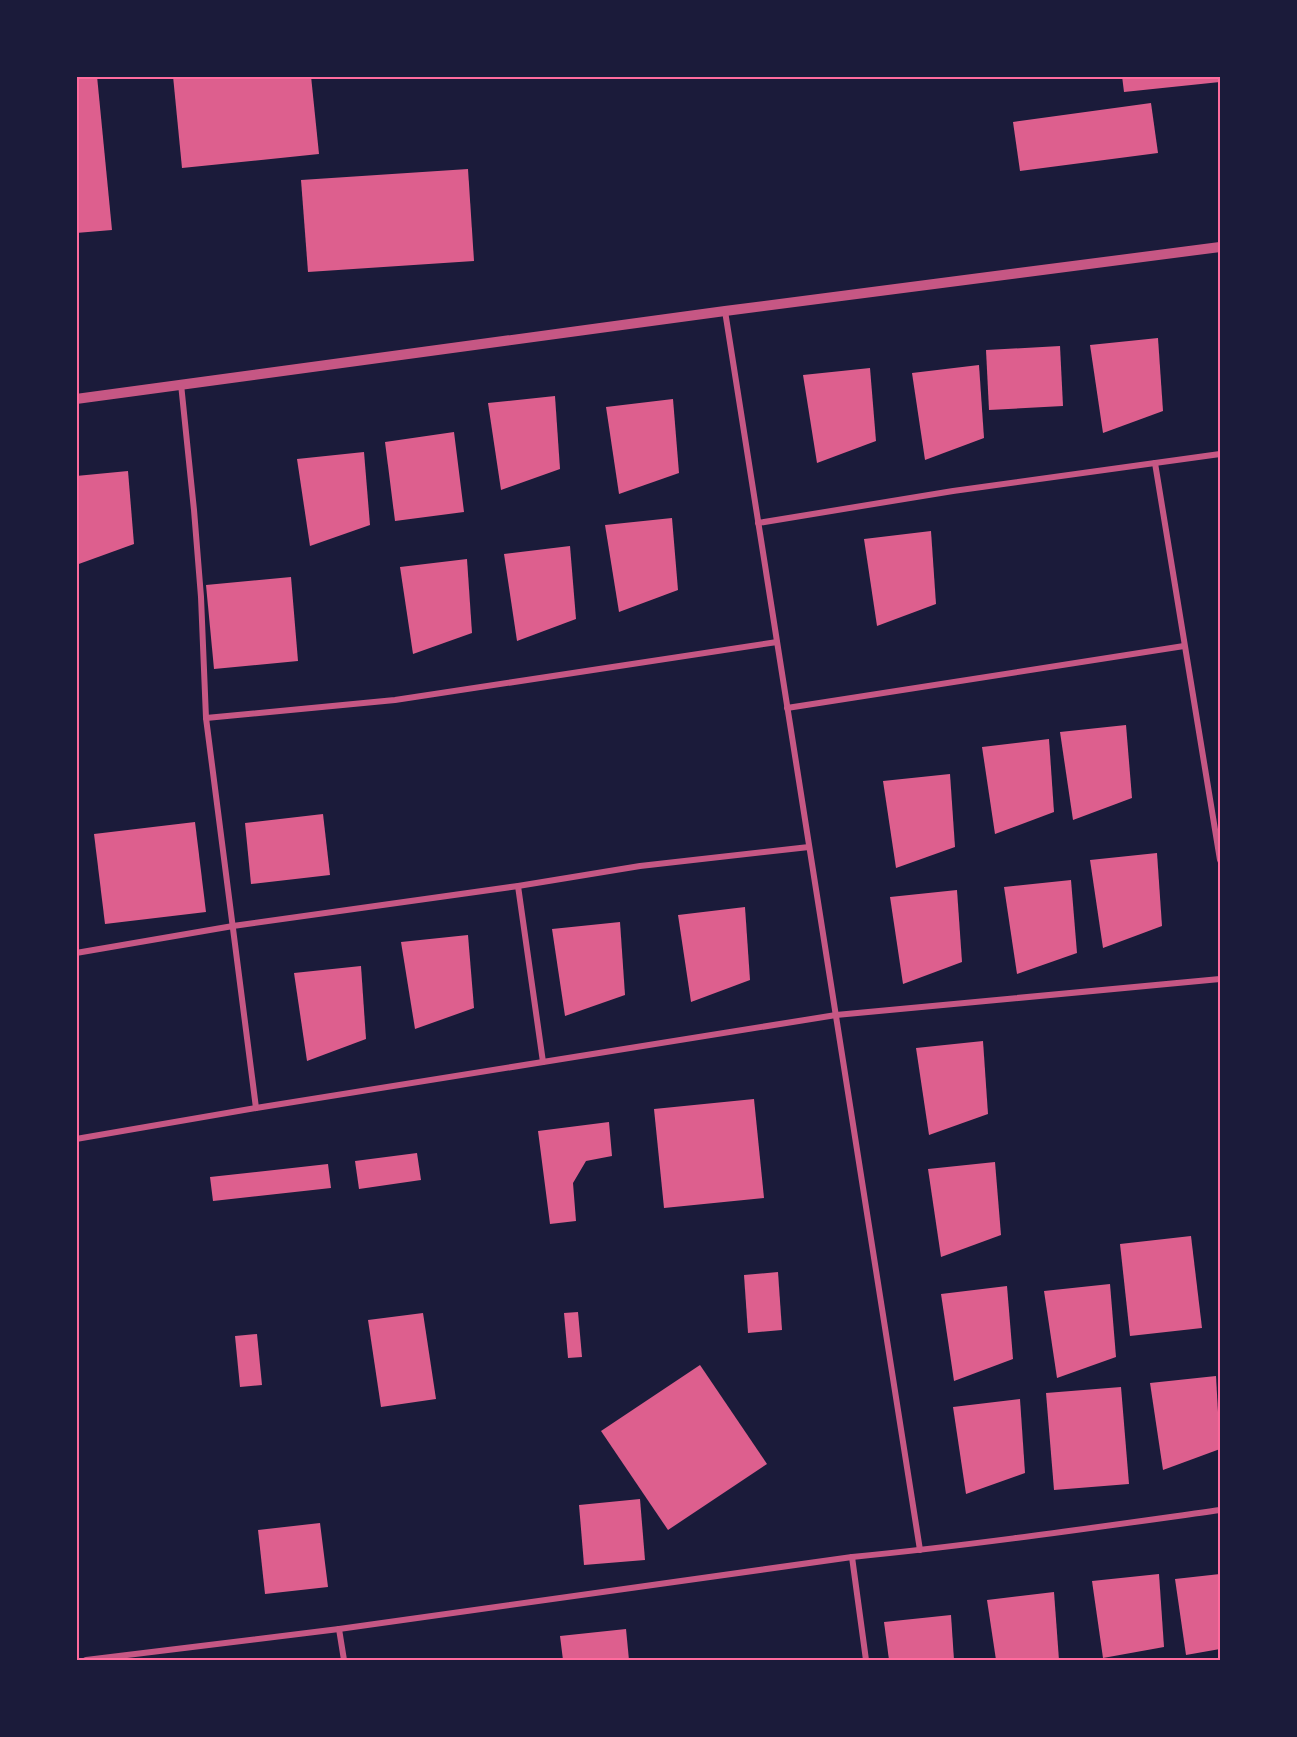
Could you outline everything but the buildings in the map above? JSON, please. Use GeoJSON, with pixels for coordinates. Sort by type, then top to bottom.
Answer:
{"type":"FeatureCollection","features":[{"type":"Feature","properties":{"kind":"street"},"geometry":{"type":"LineString","coordinates":[[76,399],[725,311],[1221,247]]}},
{"type":"Feature","properties":{"kind":"street"},"geometry":{"type":"LineString","coordinates":[[725,311],[920,1550]]}},
{"type":"Feature","properties":{"kind":"street"},"geometry":{"type":"LineString","coordinates":[[181,384],[201,597],[206,718],[256,1108]]}},
{"type":"Feature","properties":{"kind":"street"},"geometry":{"type":"LineString","coordinates":[[758,523],[952,491],[1221,454]]}},
{"type":"Feature","properties":{"kind":"street"},"geometry":{"type":"LineString","coordinates":[[1155,463],[1221,860]]}},
{"type":"Feature","properties":{"kind":"street"},"geometry":{"type":"LineString","coordinates":[[206,718],[395,700],[777,642]]}},
{"type":"Feature","properties":{"kind":"street"},"geometry":{"type":"LineString","coordinates":[[788,708],[1184,646]]}},
{"type":"Feature","properties":{"kind":"street"},"geometry":{"type":"LineString","coordinates":[[76,953],[233,926],[518,886],[640,866],[809,847]]}},
{"type":"Feature","properties":{"kind":"street"},"geometry":{"type":"LineString","coordinates":[[518,886],[543,1062]]}},
{"type":"Feature","properties":{"kind":"street"},"geometry":{"type":"LineString","coordinates":[[76,1139],[836,1015],[1221,979]]}},
{"type":"Feature","properties":{"kind":"street"},"geometry":{"type":"LineString","coordinates":[[86,1660],[339,1629],[852,1557],[1080,1530],[1221,1510]]}},
{"type":"Feature","properties":{"kind":"street"},"geometry":{"type":"LineString","coordinates":[[852,1557],[866,1660]]}},
{"type":"Feature","properties":{"kind":"street"},"geometry":{"type":"LineString","coordinates":[[339,1629],[344,1660]]}}]}
